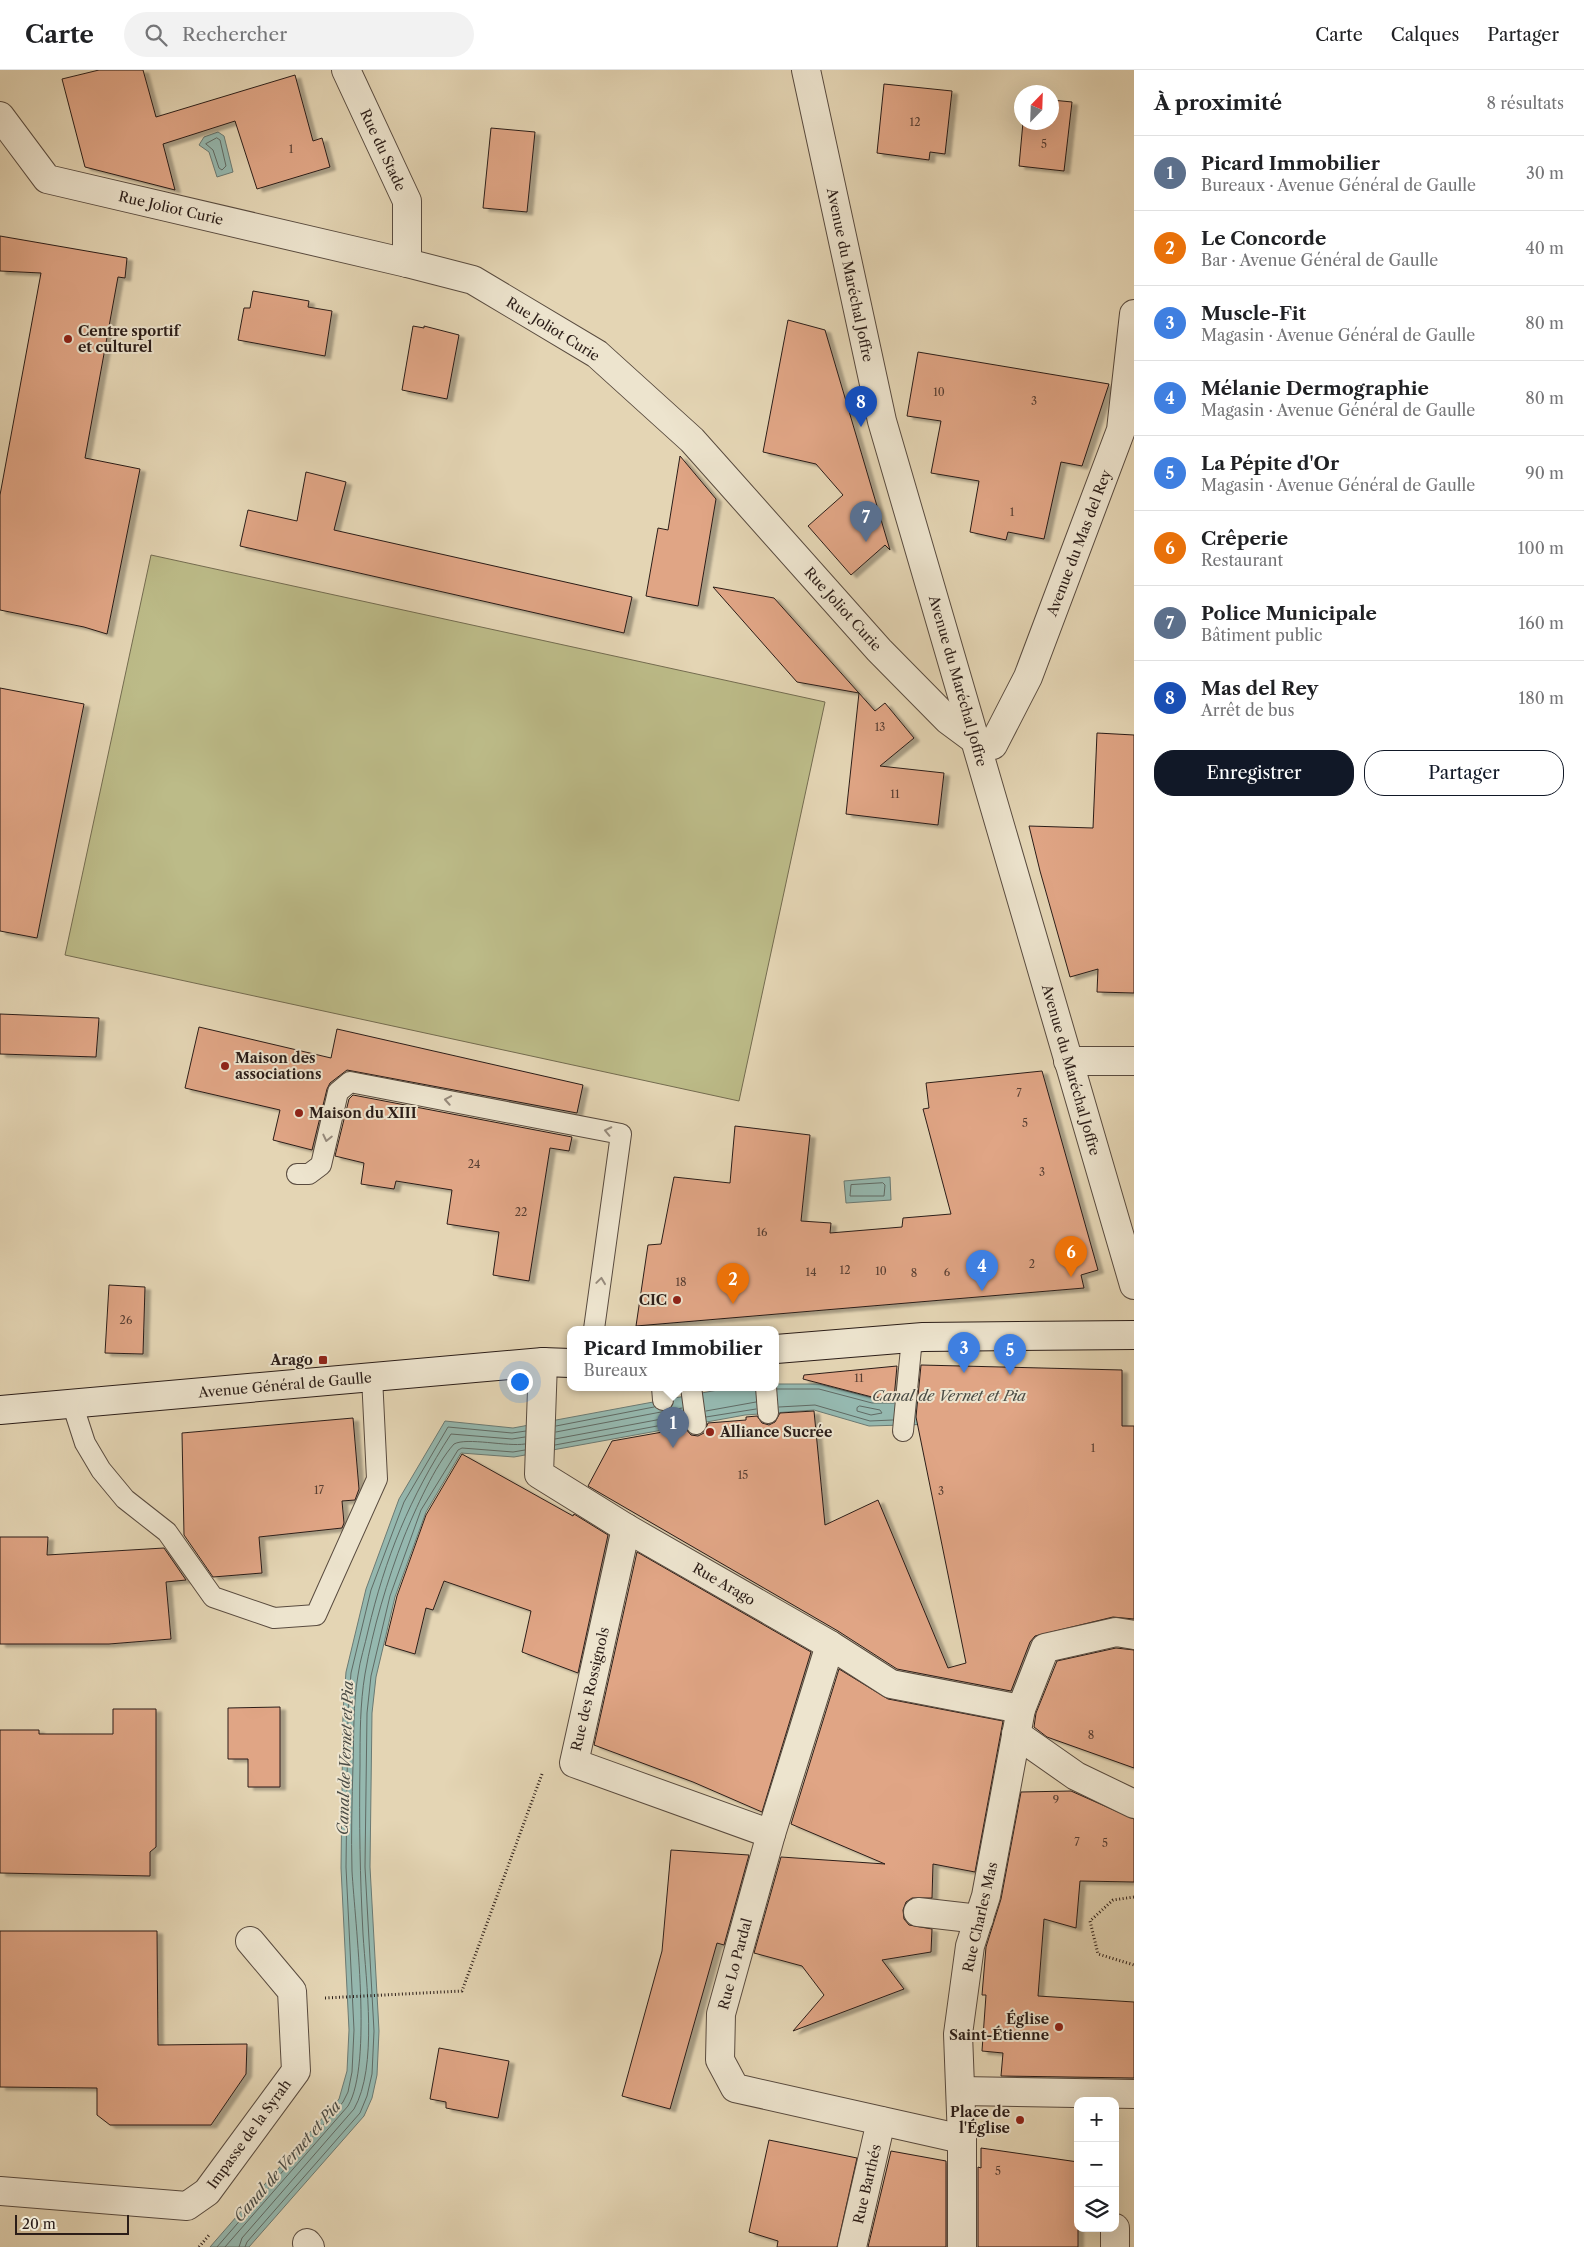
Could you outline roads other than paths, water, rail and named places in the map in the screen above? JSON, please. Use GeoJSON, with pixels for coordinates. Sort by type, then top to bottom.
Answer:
{"type":"FeatureCollection","features":[{"type":"Feature","properties":{"kind":"street","name":"Rue du Stade"},"geometry":{"type":"LineString","coordinates":[[346,70],[406,201],[407,263]]}},
{"type":"Feature","properties":{"kind":"street","name":"Avenue du Maréchal Joffre"},"geometry":{"type":"LineString","coordinates":[[806,70],[882,421],[1134,1285]]}},
{"type":"Feature","properties":{"kind":"street","name":"Rue Joliot Curie"},"geometry":{"type":"LineString","coordinates":[[0,116],[47,179],[473,280],[597,354],[692,440],[879,650],[948,720],[976,740]]}},
{"type":"Feature","properties":{"kind":"street","name":"Avenue du Mas del Rey"},"geometry":{"type":"LineString","coordinates":[[976,740],[993,745],[1028,676],[1128,431],[1134,314]]}},
{"type":"Feature","properties":{"kind":"street"},"geometry":{"type":"LineString","coordinates":[[1068,1061],[1134,1061]]}},
{"type":"Feature","properties":{"kind":"street"},"geometry":{"type":"LineString","coordinates":[[779,1349],[912,1338],[1134,1335]]}},
{"type":"Feature","properties":{"kind":"street","name":"Avenue Général de Gaulle"},"geometry":{"type":"LineString","coordinates":[[0,1410],[543,1362],[567,1363]]}},
{"type":"Feature","properties":{"kind":"street","name":"Rue Arago"},"geometry":{"type":"LineString","coordinates":[[543,1362],[540,1474],[626,1528],[830,1645],[891,1684],[1018,1721]]}},
{"type":"Feature","properties":{"kind":"street","name":"Rue des Rossignols"},"geometry":{"type":"LineString","coordinates":[[626,1528],[574,1763],[771,1834]]}},
{"type":"Feature","properties":{"kind":"street","name":"Rue Charles Mas"},"geometry":{"type":"LineString","coordinates":[[962,2247],[962,2139],[958,2034],[970,1946],[986,1896],[1018,1721],[1045,1648],[1116,1632],[1134,1635]]}},
{"type":"Feature","properties":{"kind":"street","name":"Rue Lo Pardal"},"geometry":{"type":"LineString","coordinates":[[830,1645],[771,1834],[721,2014],[720,2060],[735,2088],[962,2139]]}},
{"type":"Feature","properties":{"kind":"street"},"geometry":{"type":"LineString","coordinates":[[1018,1721],[1076,1776],[1134,1804]]}},
{"type":"Feature","properties":{"kind":"street"},"geometry":{"type":"LineString","coordinates":[[918,1912],[979,1919]]}},
{"type":"Feature","properties":{"kind":"street","name":"Impasse de la Syrah"},"geometry":{"type":"LineString","coordinates":[[0,2191],[187,2206],[208,2192],[296,2071],[292,1991],[250,1941]]}},
{"type":"Feature","properties":{"kind":"street"},"geometry":{"type":"LineString","coordinates":[[961,2091],[1122,2096]]}},
{"type":"Feature","properties":{"kind":"street","name":"Rue Barthés"},"geometry":{"type":"LineString","coordinates":[[852,2247],[882,2120]]}},
{"type":"Feature","properties":{"kind":"street"},"geometry":{"type":"LineString","coordinates":[[1115,2232],[1115,2247]]}},
{"type":"Feature","properties":{"kind":"lane"},"geometry":{"type":"LineString","coordinates":[[297,1174],[309,1174],[321,1165],[338,1092],[350,1082],[621,1134],[594,1326]]}},
{"type":"Feature","properties":{"kind":"lane"},"geometry":{"type":"LineString","coordinates":[[903,1431],[912,1338]]}},
{"type":"Feature","properties":{"kind":"lane"},"geometry":{"type":"LineString","coordinates":[[72,1403],[85,1443],[101,1470],[125,1499],[167,1532],[213,1597],[274,1618],[316,1616],[377,1479],[372,1377]]}},
{"type":"Feature","properties":{"kind":"lane"},"geometry":{"type":"LineString","coordinates":[[691,1391],[696,1424]]}},
{"type":"Feature","properties":{"kind":"lane"},"geometry":{"type":"LineString","coordinates":[[766,1391],[768,1413]]}},
{"type":"Feature","properties":{"kind":"water"},"geometry":{"type":"Polygon","coordinates":[[[218,132],[224,136],[233,172],[217,177],[209,152],[199,145],[204,137],[218,132]]]}},
{"type":"Feature","properties":{"kind":"water"},"geometry":{"type":"Polygon","coordinates":[[[890,1177],[891,1200],[846,1203],[844,1181],[890,1177]]]}},
{"type":"Feature","properties":{"kind":"water","name":"Canal de Vernet et Pia"},"geometry":{"type":"Polygon","coordinates":[[[779,1384],[819,1384],[873,1398],[1039,1397],[1040,1421],[869,1426],[814,1410],[745,1415],[514,1457],[461,1453],[426,1512],[395,1597],[376,1677],[372,1713],[370,1867],[379,2031],[377,2075],[372,2098],[364,2116],[249,2247],[210,2247],[339,2099],[347,2071],[349,2030],[341,1868],[343,1711],[346,1672],[366,1589],[399,1499],[445,1421],[513,1428],[712,1391],[779,1391],[779,1384]]]}},
{"type":"Feature","properties":{"kind":"place","name":"Centre sportif et culturel"},"geometry":{"type":"Point","coordinates":[68,339]}},
{"type":"Feature","properties":{"kind":"place","name":"Mas del Rey"},"geometry":{"type":"Point","coordinates":[861,427]}},
{"type":"Feature","properties":{"kind":"place","name":"Police Municipale"},"geometry":{"type":"Point","coordinates":[866,542]}},
{"type":"Feature","properties":{"kind":"place","name":"Maison des associations"},"geometry":{"type":"Point","coordinates":[225,1066]}},
{"type":"Feature","properties":{"kind":"place","name":"Maison du XIII"},"geometry":{"type":"Point","coordinates":[299,1113]}},
{"type":"Feature","properties":{"kind":"place","name":"Crêperie"},"geometry":{"type":"Point","coordinates":[1071,1277]}},
{"type":"Feature","properties":{"kind":"place","name":"Mélanie Dermographie"},"geometry":{"type":"Point","coordinates":[982,1291]}},
{"type":"Feature","properties":{"kind":"place","name":"CIC"},"geometry":{"type":"Point","coordinates":[677,1300]}},
{"type":"Feature","properties":{"kind":"place","name":"Le Concorde"},"geometry":{"type":"Point","coordinates":[733,1304]}},
{"type":"Feature","properties":{"kind":"place","name":"Arago"},"geometry":{"type":"Point","coordinates":[323,1360]}},
{"type":"Feature","properties":{"kind":"place","name":"Muscle-Fit"},"geometry":{"type":"Point","coordinates":[964,1373]}},
{"type":"Feature","properties":{"kind":"place","name":"La Pépite d'Or"},"geometry":{"type":"Point","coordinates":[1010,1375]}},
{"type":"Feature","properties":{"kind":"place","name":"Alliance Sucrée"},"geometry":{"type":"Point","coordinates":[710,1432]}},
{"type":"Feature","properties":{"kind":"place","name":"Picard Immobilier"},"geometry":{"type":"Point","coordinates":[673,1448]}},
{"type":"Feature","properties":{"kind":"place","name":"Église Saint-Étienne"},"geometry":{"type":"Point","coordinates":[1059,2027]}},
{"type":"Feature","properties":{"kind":"place","name":"Place de l'Église"},"geometry":{"type":"Point","coordinates":[1020,2120]}}]}
